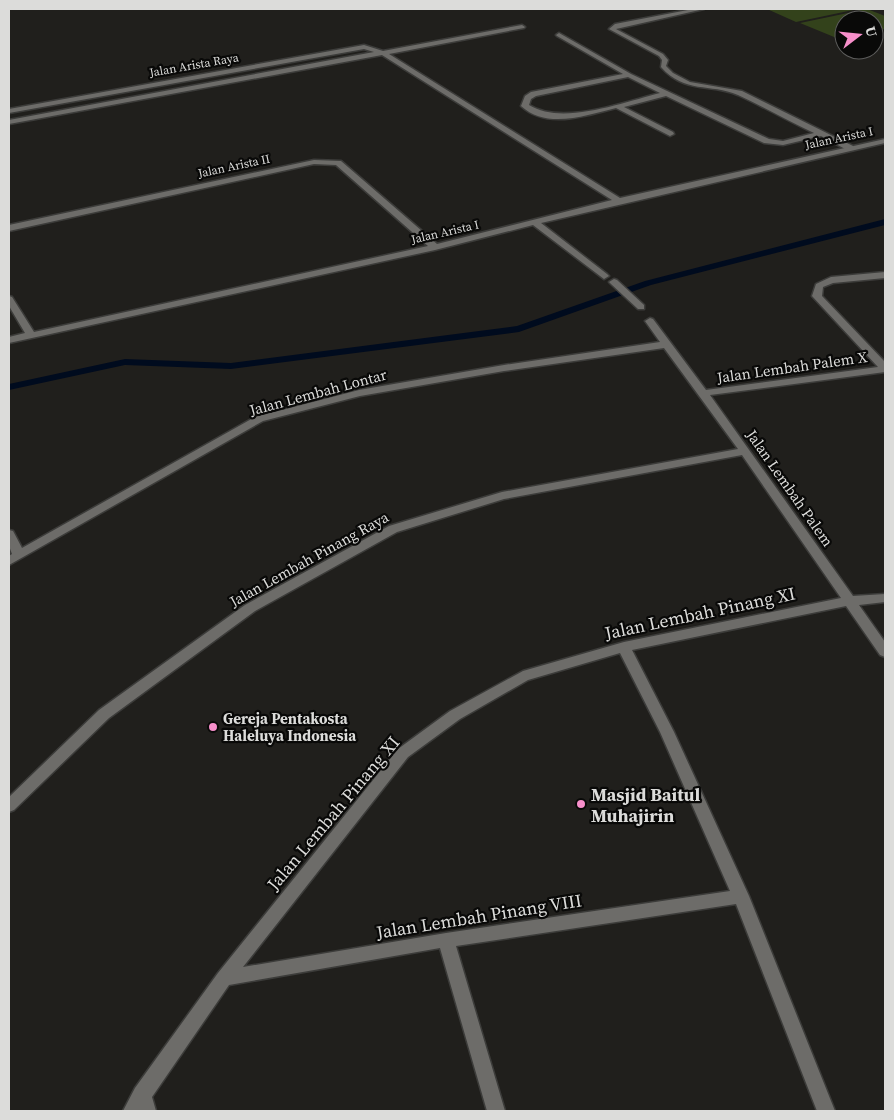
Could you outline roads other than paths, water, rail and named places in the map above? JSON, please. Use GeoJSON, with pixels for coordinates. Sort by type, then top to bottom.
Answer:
{"type":"FeatureCollection","features":[{"type":"Feature","properties":{"kind":"street"},"geometry":{"type":"LineString","coordinates":[[700,9],[615,26],[612,29],[661,55],[665,60],[663,66],[667,72],[677,79],[704,88],[724,89],[739,93],[850,148]]}},
{"type":"Feature","properties":{"kind":"street"},"geometry":{"type":"LineString","coordinates":[[383,53],[522,27]]}},
{"type":"Feature","properties":{"kind":"street"},"geometry":{"type":"LineString","coordinates":[[559,35],[629,74],[767,141],[783,143],[821,134]]}},
{"type":"Feature","properties":{"kind":"street","name":"Jalan Arista Raya"},"geometry":{"type":"LineString","coordinates":[[9,111],[341,49],[364,47],[383,53],[620,201]]}},
{"type":"Feature","properties":{"kind":"street","name":"Jalan Arista Raya"},"geometry":{"type":"LineString","coordinates":[[9,122],[383,53]]}},
{"type":"Feature","properties":{"kind":"street"},"geometry":{"type":"LineString","coordinates":[[629,74],[534,94],[528,98],[525,106],[531,111],[548,116],[568,116],[668,93]]}},
{"type":"Feature","properties":{"kind":"street"},"geometry":{"type":"LineString","coordinates":[[617,106],[670,134]]}},
{"type":"Feature","properties":{"kind":"street","name":"Jalan Arista I"},"geometry":{"type":"LineString","coordinates":[[9,340],[435,247],[620,201],[885,141]]}},
{"type":"Feature","properties":{"kind":"street","name":"Jalan Arista II"},"geometry":{"type":"LineString","coordinates":[[9,228],[304,164],[327,161],[338,163],[435,247]]}},
{"type":"Feature","properties":{"kind":"street"},"geometry":{"type":"LineString","coordinates":[[536,223],[604,276]]}},
{"type":"Feature","properties":{"kind":"street"},"geometry":{"type":"LineString","coordinates":[[885,275],[831,280],[819,286],[817,296],[885,369]]}},
{"type":"Feature","properties":{"kind":"street"},"geometry":{"type":"LineString","coordinates":[[614,282],[640,307]]}},
{"type":"Feature","properties":{"kind":"street"},"geometry":{"type":"LineString","coordinates":[[9,299],[32,336]]}},
{"type":"Feature","properties":{"kind":"street","name":"Jalan Lembah Palem"},"geometry":{"type":"LineString","coordinates":[[650,321],[745,451],[885,652]]}},
{"type":"Feature","properties":{"kind":"street","name":"Jalan Lembah Lontar"},"geometry":{"type":"LineString","coordinates":[[14,558],[259,419],[359,394],[504,368],[668,344]]}},
{"type":"Feature","properties":{"kind":"street","name":"Jalan Lembah Palem X"},"geometry":{"type":"LineString","coordinates":[[704,394],[885,369]]}},
{"type":"Feature","properties":{"kind":"street","name":"Jalan Lembah Pinang Raya"},"geometry":{"type":"LineString","coordinates":[[9,806],[104,714],[250,608],[393,529],[502,496],[745,451]]}},
{"type":"Feature","properties":{"kind":"street"},"geometry":{"type":"LineString","coordinates":[[9,534],[14,558]]}},
{"type":"Feature","properties":{"kind":"street","name":"Jalan Lembah Pinang XI"},"geometry":{"type":"LineString","coordinates":[[132,1111],[145,1103],[224,978],[403,752],[455,715],[523,676],[624,647],[849,601],[885,598]]}},
{"type":"Feature","properties":{"kind":"street"},"geometry":{"type":"LineString","coordinates":[[624,647],[668,732],[741,896],[826,1111]]}},
{"type":"Feature","properties":{"kind":"street","name":"Jalan Lembah Pinang VIII"},"geometry":{"type":"LineString","coordinates":[[224,978],[446,940],[741,896]]}},
{"type":"Feature","properties":{"kind":"street"},"geometry":{"type":"LineString","coordinates":[[446,940],[496,1111]]}},
{"type":"Feature","properties":{"kind":"waterway"},"geometry":{"type":"LineString","coordinates":[[9,387],[125,362],[231,366],[519,329],[648,283],[885,222]]}},
{"type":"Feature","properties":{"kind":"place","name":"Gereja Pentakosta Haleluya Indonesia"},"geometry":{"type":"Point","coordinates":[213,727]}},
{"type":"Feature","properties":{"kind":"place","name":"Masjid Baitul Muhajirin"},"geometry":{"type":"Point","coordinates":[581,804]}}]}
